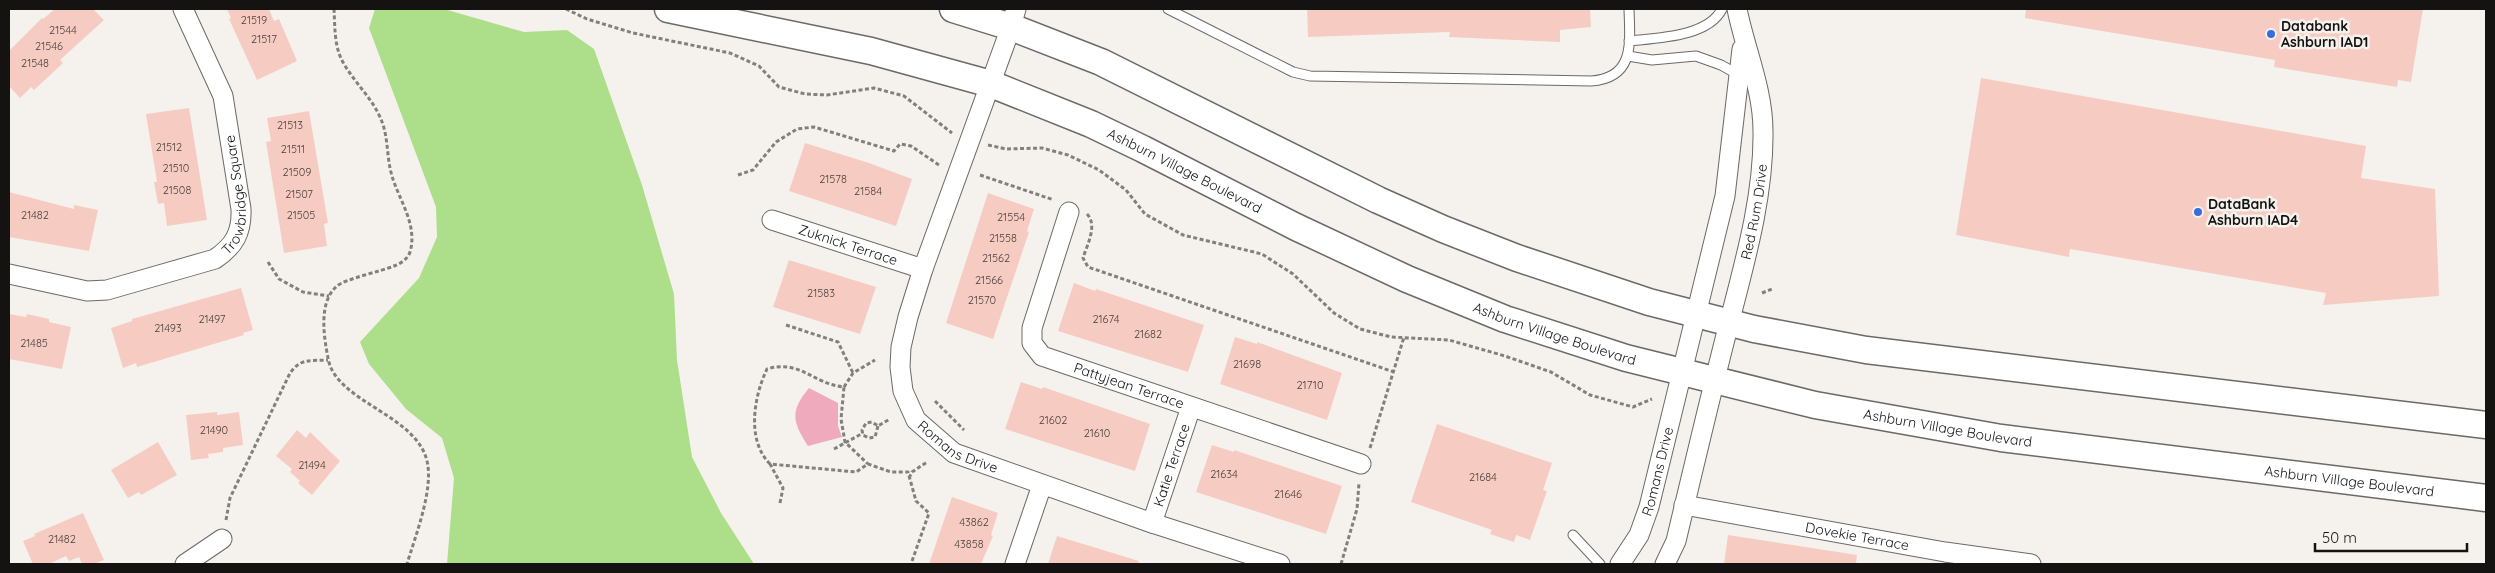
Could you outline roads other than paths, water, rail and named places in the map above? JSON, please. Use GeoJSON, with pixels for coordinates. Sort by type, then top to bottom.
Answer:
{"type":"FeatureCollection","features":[{"type":"Feature","properties":{"kind":"main road","name":"Ashburn Village Boulevard"},"geometry":{"type":"LineString","coordinates":[[668,9],[870,51],[991,84],[1091,124],[1134,144],[1296,227],[1415,283],[1505,319],[1573,342],[1682,373],[1815,405],[2001,438],[2486,498]]}},
{"type":"Feature","properties":{"kind":"main road"},"geometry":{"type":"LineString","coordinates":[[953,9],[1013,18],[1369,196],[1443,229],[1580,280],[1696,315],[1812,342],[1866,350],[2486,425]]}},
{"type":"Feature","properties":{"kind":"street","name":"Trowbridge Square"},"geometry":{"type":"LineString","coordinates":[[9,274],[87,291],[107,290],[215,259],[228,250],[237,237],[242,223],[241,209],[223,96],[183,9]]}},
{"type":"Feature","properties":{"kind":"street","name":"Red Rum Drive"},"geometry":{"type":"LineString","coordinates":[[1714,381],[1752,231],[1763,130],[1760,97],[1743,40],[1737,9]]}},
{"type":"Feature","properties":{"kind":"street","name":"Romans Drive"},"geometry":{"type":"LineString","coordinates":[[1013,18],[991,84],[923,269],[908,317],[901,347],[900,367],[903,391],[916,420],[954,453],[1152,523],[1280,564]]}},
{"type":"Feature","properties":{"kind":"street","name":"Red Rum Drive"},"geometry":{"type":"LineString","coordinates":[[1682,373],[1725,196],[1743,40]]}},
{"type":"Feature","properties":{"kind":"street","name":"Pattyjean Terrace"},"geometry":{"type":"LineString","coordinates":[[1070,208],[1032,328],[1032,343],[1042,356],[1362,467]]}},
{"type":"Feature","properties":{"kind":"street","name":"Zuknick Terrace"},"geometry":{"type":"LineString","coordinates":[[772,220],[923,269]]}},
{"type":"Feature","properties":{"kind":"street","name":"Romans Drive"},"geometry":{"type":"LineString","coordinates":[[1620,564],[1639,535],[1649,507],[1682,373]]}},
{"type":"Feature","properties":{"kind":"street"},"geometry":{"type":"LineString","coordinates":[[1665,564],[1676,541],[1714,381]]}},
{"type":"Feature","properties":{"kind":"street","name":"Katie Terrace"},"geometry":{"type":"LineString","coordinates":[[1152,523],[1191,407]]}},
{"type":"Feature","properties":{"kind":"street"},"geometry":{"type":"LineString","coordinates":[[1016,564],[1042,485]]}},
{"type":"Feature","properties":{"kind":"street","name":"Dovekie Terrace"},"geometry":{"type":"LineString","coordinates":[[1684,505],[1944,558],[2031,564]]}},
{"type":"Feature","properties":{"kind":"street"},"geometry":{"type":"LineString","coordinates":[[185,564],[222,539]]}},
{"type":"Feature","properties":{"kind":"lane"},"geometry":{"type":"LineString","coordinates":[[1168,9],[1293,72],[1310,76],[1591,81],[1606,80],[1620,70],[1628,56],[1629,9]]}},
{"type":"Feature","properties":{"kind":"lane"},"geometry":{"type":"LineString","coordinates":[[1629,41],[1692,32],[1719,15],[1722,9]]}},
{"type":"Feature","properties":{"kind":"lane"},"geometry":{"type":"LineString","coordinates":[[1628,56],[1652,60],[1696,56],[1739,74]]}},
{"type":"Feature","properties":{"kind":"lane"},"geometry":{"type":"LineString","coordinates":[[1573,535],[1600,564]]}},
{"type":"Feature","properties":{"kind":"place","name":"Databank Ashburn IAD1"},"geometry":{"type":"Point","coordinates":[2271,34]}},
{"type":"Feature","properties":{"kind":"place","name":"DataBank Ashburn IAD4"},"geometry":{"type":"Point","coordinates":[2198,212]}}]}
